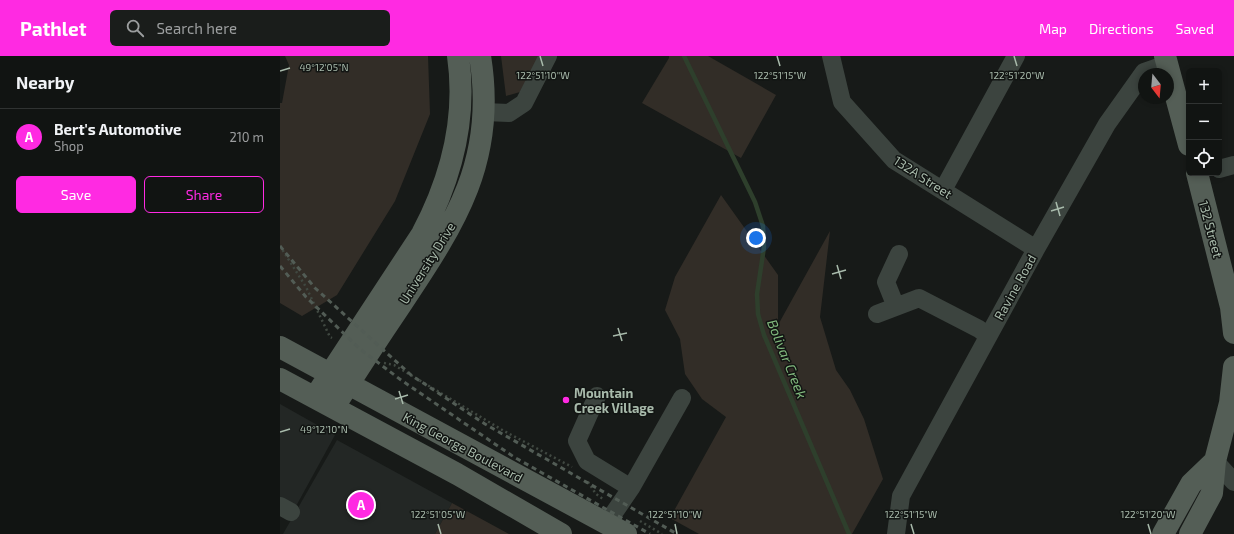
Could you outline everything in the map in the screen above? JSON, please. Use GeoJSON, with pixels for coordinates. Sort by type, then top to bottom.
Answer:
{"type":"FeatureCollection","features":[{"type":"Feature","properties":{"kind":"main road","name":"University Drive"},"geometry":{"type":"LineString","coordinates":[[334,408],[339,379],[422,234],[446,184],[454,145],[460,101],[458,56]]}},
{"type":"Feature","properties":{"kind":"main road","name":"University Drive"},"geometry":{"type":"LineString","coordinates":[[315,397],[339,379],[441,244],[452,223],[472,178],[484,112],[480,56]]}},
{"type":"Feature","properties":{"kind":"main road"},"geometry":{"type":"LineString","coordinates":[[1166,60],[1188,140]]}},
{"type":"Feature","properties":{"kind":"main road","name":"132 Street"},"geometry":{"type":"LineString","coordinates":[[1200,176],[1232,307],[1234,332]]}},
{"type":"Feature","properties":{"kind":"main road","name":"King George Boulevard"},"geometry":{"type":"LineString","coordinates":[[280,346],[339,379],[612,516],[626,534]]}},
{"type":"Feature","properties":{"kind":"main road"},"geometry":{"type":"LineString","coordinates":[[1190,534],[1212,493],[1215,460],[1230,403],[1234,367]]}},
{"type":"Feature","properties":{"kind":"main road","name":"King George Boulevard"},"geometry":{"type":"LineString","coordinates":[[280,379],[457,474],[561,534]]}},
{"type":"Feature","properties":{"kind":"main road"},"geometry":{"type":"LineString","coordinates":[[1163,534],[1191,484],[1215,460]]}},
{"type":"Feature","properties":{"kind":"street"},"geometry":{"type":"LineString","coordinates":[[484,112],[508,113],[524,103],[548,56]]}},
{"type":"Feature","properties":{"kind":"street","name":"132A Street"},"geometry":{"type":"LineString","coordinates":[[831,56],[842,102],[894,160],[1036,249]]}},
{"type":"Feature","properties":{"kind":"street"},"geometry":{"type":"LineString","coordinates":[[943,190],[1016,56]]}},
{"type":"Feature","properties":{"kind":"street","name":"Ravine Road"},"geometry":{"type":"LineString","coordinates":[[896,534],[901,496],[1036,249],[1107,124],[1144,72],[1166,60]]}},
{"type":"Feature","properties":{"kind":"street"},"geometry":{"type":"LineString","coordinates":[[1222,168],[1234,165]]}},
{"type":"Feature","properties":{"kind":"street"},"geometry":{"type":"LineString","coordinates":[[896,307],[886,282],[899,254]]}},
{"type":"Feature","properties":{"kind":"street"},"geometry":{"type":"LineString","coordinates":[[877,314],[919,298],[979,329],[988,336]]}},
{"type":"Feature","properties":{"kind":"street"},"geometry":{"type":"LineString","coordinates":[[597,396],[577,441],[587,461],[630,488]]}},
{"type":"Feature","properties":{"kind":"street"},"geometry":{"type":"LineString","coordinates":[[612,516],[682,398]]}},
{"type":"Feature","properties":{"kind":"street"},"geometry":{"type":"LineString","coordinates":[[1215,460],[1234,482]]}},
{"type":"Feature","properties":{"kind":"path"},"geometry":{"type":"LineString","coordinates":[[280,246],[306,287],[330,337],[334,340]]}},
{"type":"Feature","properties":{"kind":"path"},"geometry":{"type":"LineString","coordinates":[[384,363],[394,365],[504,431],[575,469]]}},
{"type":"Feature","properties":{"kind":"path"},"geometry":{"type":"LineString","coordinates":[[586,479],[612,516],[662,534]]}},
{"type":"Feature","properties":{"kind":"shaded area"},"geometry":{"type":"Polygon","coordinates":[[[285,56],[428,56],[430,114],[395,201],[337,295],[302,316],[280,303],[280,103],[282,103],[289,65],[285,56]]]}},
{"type":"Feature","properties":{"kind":"shaded area"},"geometry":{"type":"Polygon","coordinates":[[[501,56],[540,56],[520,92],[506,96],[501,56]]]}},
{"type":"Feature","properties":{"kind":"shaded area"},"geometry":{"type":"Polygon","coordinates":[[[669,56],[708,56],[776,95],[741,158],[642,103],[669,56]]]}},
{"type":"Feature","properties":{"kind":"shaded area"},"geometry":{"type":"Polygon","coordinates":[[[721,195],[778,275],[778,325],[830,231],[820,317],[836,370],[850,390],[864,419],[883,479],[852,534],[699,534],[670,518],[726,417],[702,399],[685,374],[680,339],[665,310],[675,277],[721,195]]]}},
{"type":"Feature","properties":{"kind":"shaded area"},"geometry":{"type":"Polygon","coordinates":[[[280,404],[335,435],[295,508],[280,499],[280,404]]]}},
{"type":"Feature","properties":{"kind":"shaded area"},"geometry":{"type":"Polygon","coordinates":[[[337,440],[452,503],[435,534],[283,534],[337,440]]]}},
{"type":"Feature","properties":{"kind":"shaded area"},"geometry":{"type":"Polygon","coordinates":[[[452,503],[509,534],[435,534],[452,503]]]}},
{"type":"Feature","properties":{"kind":"waterway","name":"Bolivar Creek"},"geometry":{"type":"LineString","coordinates":[[684,56],[755,202],[763,226],[764,247],[757,294],[758,314],[764,335],[849,534]]}},
{"type":"Feature","properties":{"kind":"railway"},"geometry":{"type":"LineString","coordinates":[[280,246],[315,288],[411,375],[485,424],[677,534]]}},
{"type":"Feature","properties":{"kind":"railway"},"geometry":{"type":"LineString","coordinates":[[280,266],[306,297],[360,349],[401,380],[514,457],[650,534]]}},
{"type":"Feature","properties":{"kind":"place","name":"Mountain Creek Village"},"geometry":{"type":"Point","coordinates":[566,400]}},
{"type":"Feature","properties":{"kind":"place","name":"Bert's Automotive"},"geometry":{"type":"Point","coordinates":[361,505]}}]}
